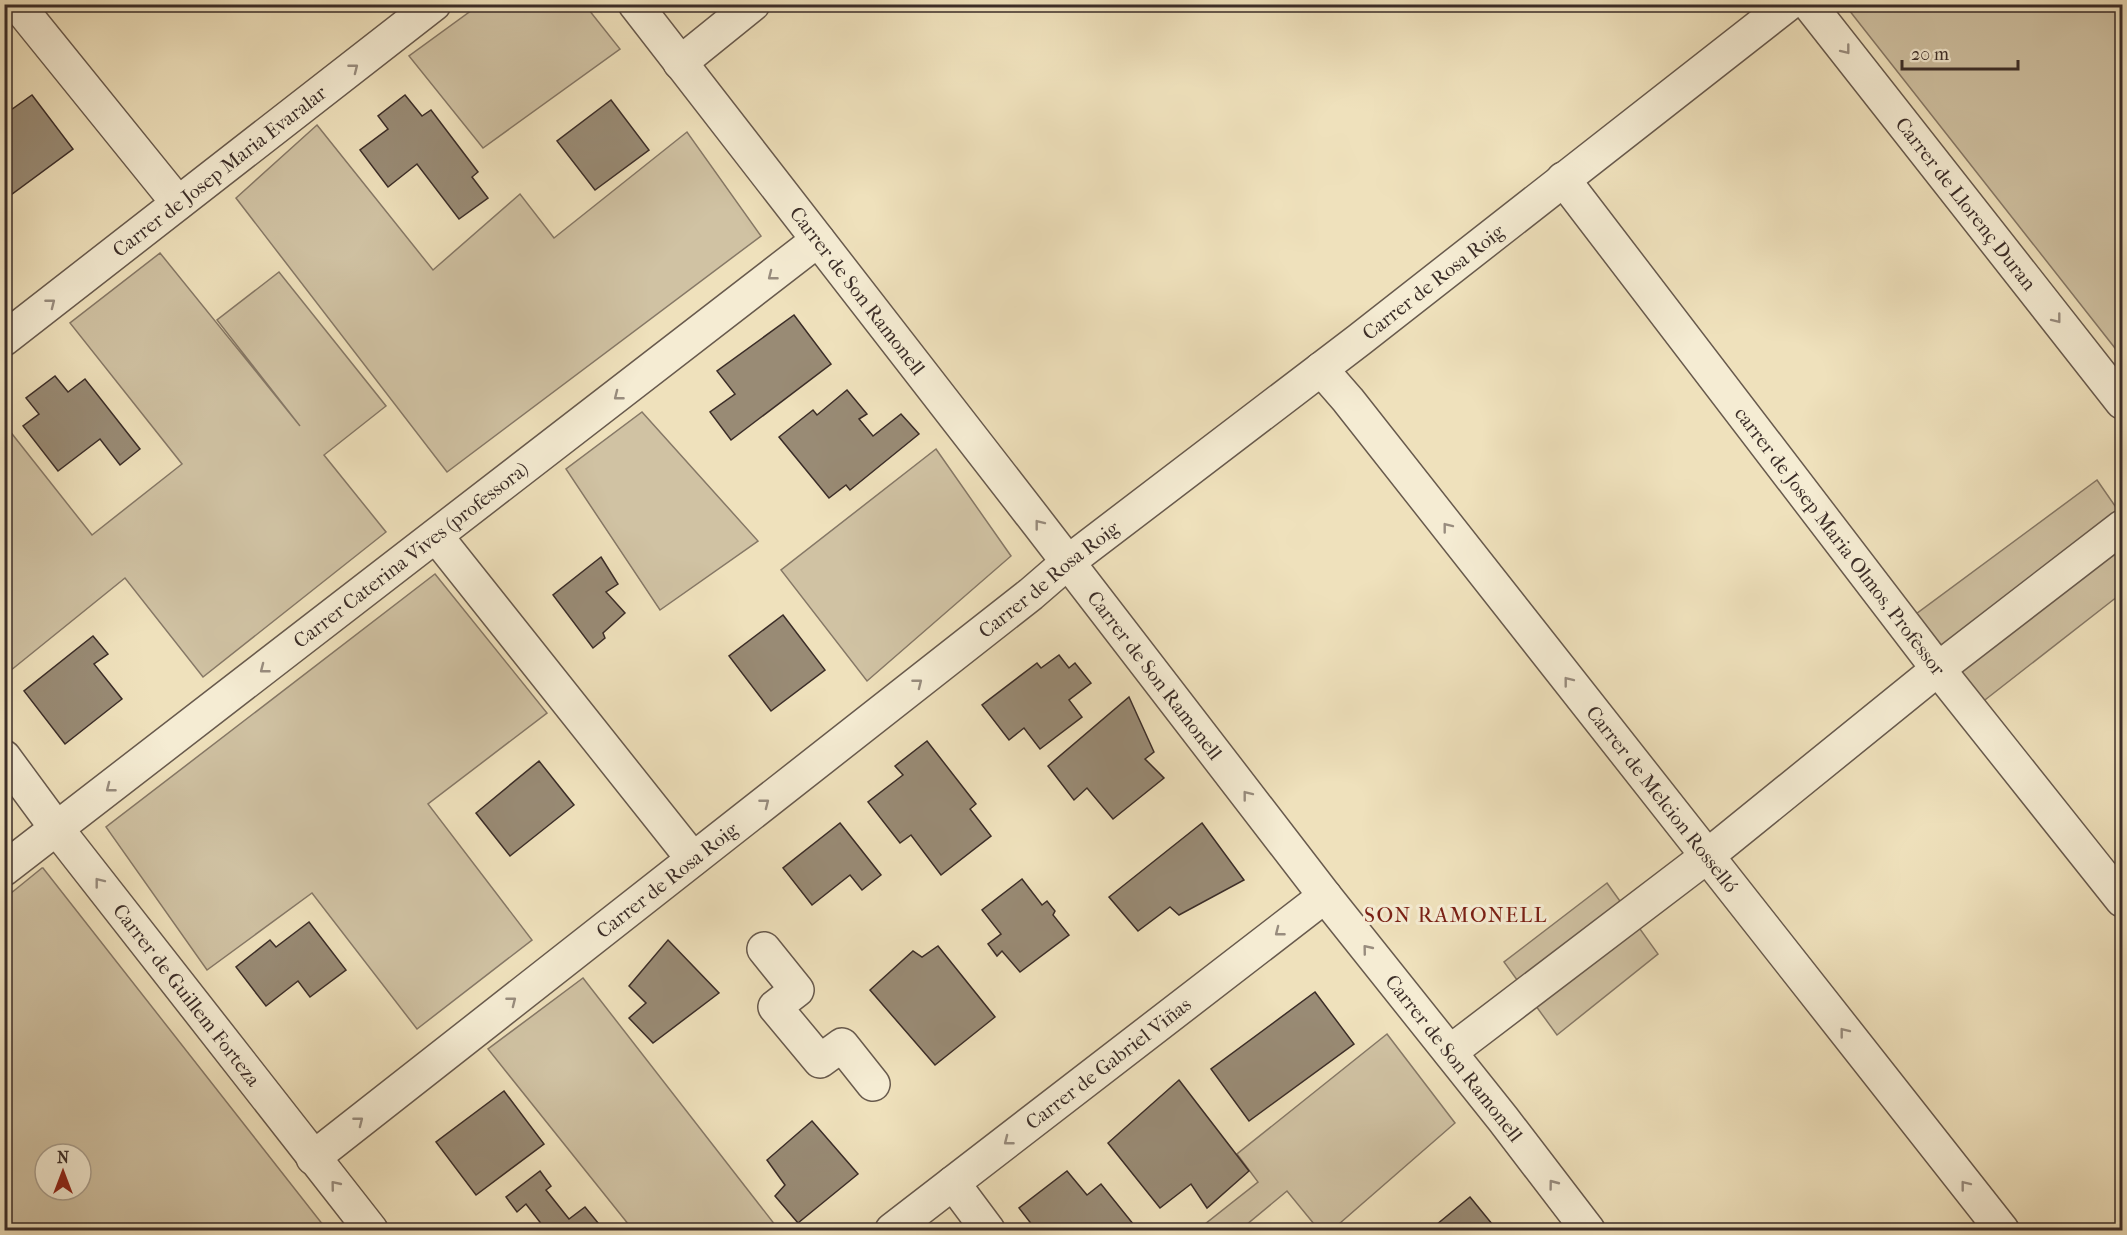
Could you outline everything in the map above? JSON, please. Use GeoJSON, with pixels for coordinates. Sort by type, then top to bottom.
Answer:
{"type":"FeatureCollection","features":[{"type":"Feature","properties":{"kind":"street"},"geometry":{"type":"LineString","coordinates":[[17,4],[178,203]]}},
{"type":"Feature","properties":{"kind":"street","name":"Carrer de Josep Maria Evaralar"},"geometry":{"type":"LineString","coordinates":[[4,339],[435,4]]}},
{"type":"Feature","properties":{"kind":"street","name":"Carrer de Son Ramonell"},"geometry":{"type":"LineString","coordinates":[[635,4],[1586,1230]]}},
{"type":"Feature","properties":{"kind":"street"},"geometry":{"type":"LineString","coordinates":[[680,63],[753,4]]}},
{"type":"Feature","properties":{"kind":"street","name":"Carrer de Rosa Roig"},"geometry":{"type":"LineString","coordinates":[[314,1158],[1031,594],[1068,562],[1321,369],[1788,4]]}},
{"type":"Feature","properties":{"kind":"street","name":"Carrer de Llorenç Duran"},"geometry":{"type":"LineString","coordinates":[[1809,4],[2122,402]]}},
{"type":"Feature","properties":{"kind":"street","name":"carrer de Josep Maria Olmos, Professor"},"geometry":{"type":"LineString","coordinates":[[1563,179],[1938,669],[2122,900]]}},
{"type":"Feature","properties":{"kind":"street","name":"Carrer Caterina Vives (professora)"},"geometry":{"type":"LineString","coordinates":[[4,869],[818,240]]}},
{"type":"Feature","properties":{"kind":"street","name":"Carrer de Melcion Rosselló"},"geometry":{"type":"LineString","coordinates":[[1321,369],[2002,1230]]}},
{"type":"Feature","properties":{"kind":"street"},"geometry":{"type":"LineString","coordinates":[[1450,1052],[1706,857],[1938,669],[2122,527]]}},
{"type":"Feature","properties":{"kind":"street"},"geometry":{"type":"LineString","coordinates":[[436,536],[693,859]]}},
{"type":"Feature","properties":{"kind":"street","name":"Carrer de Guillem Forteza"},"geometry":{"type":"LineString","coordinates":[[4,757],[57,829],[371,1230]]}},
{"type":"Feature","properties":{"kind":"street","name":"Carrer de Gabriel Viñas"},"geometry":{"type":"LineString","coordinates":[[892,1230],[1325,896]]}},
{"type":"Feature","properties":{"kind":"street"},"geometry":{"type":"LineString","coordinates":[[764,949],[797,990],[775,1007],[820,1061],[842,1045],[873,1084]]}},
{"type":"Feature","properties":{"kind":"street"},"geometry":{"type":"LineString","coordinates":[[953,1183],[988,1230]]}},
{"type":"Feature","properties":{"kind":"shaded area"},"geometry":{"type":"Polygon","coordinates":[[[479,5],[585,5],[620,49],[483,148],[409,56],[479,5]]]}},
{"type":"Feature","properties":{"kind":"shaded area"},"geometry":{"type":"Polygon","coordinates":[[[1845,5],[2117,5],[2122,12],[2122,357],[1845,5]]]}},
{"type":"Feature","properties":{"kind":"shaded area"},"geometry":{"type":"Polygon","coordinates":[[[317,125],[433,270],[520,194],[554,238],[687,132],[761,236],[447,472],[236,198],[317,125]]]}},
{"type":"Feature","properties":{"kind":"shaded area"},"geometry":{"type":"Polygon","coordinates":[[[160,253],[300,426],[217,320],[279,272],[386,406],[324,455],[386,532],[203,677],[125,578],[5,675],[5,425],[92,535],[182,464],[70,323],[160,253]]]}},
{"type":"Feature","properties":{"kind":"shaded area"},"geometry":{"type":"Polygon","coordinates":[[[642,412],[758,541],[660,610],[566,469],[642,412]]]}},
{"type":"Feature","properties":{"kind":"shaded area"},"geometry":{"type":"Polygon","coordinates":[[[936,449],[1011,556],[867,681],[781,570],[936,449]]]}},
{"type":"Feature","properties":{"kind":"shaded area"},"geometry":{"type":"Polygon","coordinates":[[[2097,480],[2122,516],[2122,593],[1981,703],[1912,617],[2097,480]]]}},
{"type":"Feature","properties":{"kind":"shaded area"},"geometry":{"type":"Polygon","coordinates":[[[435,574],[547,713],[428,804],[532,940],[417,1029],[312,893],[207,970],[106,827],[435,574]]]}},
{"type":"Feature","properties":{"kind":"shaded area"},"geometry":{"type":"Polygon","coordinates":[[[43,868],[327,1230],[5,1230],[5,898],[43,868]]]}},
{"type":"Feature","properties":{"kind":"shaded area"},"geometry":{"type":"Polygon","coordinates":[[[1607,883],[1658,954],[1557,1035],[1504,962],[1607,883]]]}},
{"type":"Feature","properties":{"kind":"shaded area"},"geometry":{"type":"Polygon","coordinates":[[[583,978],[779,1230],[633,1230],[488,1049],[583,978]]]}},
{"type":"Feature","properties":{"kind":"shaded area"},"geometry":{"type":"Polygon","coordinates":[[[1387,1034],[1455,1123],[1332,1230],[1319,1230],[1287,1191],[1240,1230],[1201,1230],[1200,1228],[1258,1182],[1237,1154],[1387,1034]]]}},
{"type":"Feature","properties":{"kind":"building"},"geometry":{"type":"Polygon","coordinates":[[[32,95],[73,149],[4,200],[4,115],[32,95]]]}},
{"type":"Feature","properties":{"kind":"building"},"geometry":{"type":"Polygon","coordinates":[[[405,95],[422,116],[431,110],[478,172],[472,177],[488,198],[459,219],[417,164],[388,187],[360,150],[388,129],[378,116],[405,95]]]}},
{"type":"Feature","properties":{"kind":"building"},"geometry":{"type":"Polygon","coordinates":[[[611,100],[649,150],[595,190],[557,141],[611,100]]]}},
{"type":"Feature","properties":{"kind":"building"},"geometry":{"type":"Polygon","coordinates":[[[794,315],[831,364],[731,440],[710,412],[735,394],[717,371],[794,315]]]}},
{"type":"Feature","properties":{"kind":"building"},"geometry":{"type":"Polygon","coordinates":[[[55,376],[68,392],[85,379],[140,449],[120,465],[100,439],[58,471],[23,426],[39,414],[26,398],[55,376]]]}},
{"type":"Feature","properties":{"kind":"building"},"geometry":{"type":"Polygon","coordinates":[[[847,390],[867,414],[859,419],[873,436],[901,414],[919,434],[850,490],[846,485],[829,498],[779,437],[813,410],[817,415],[847,390]]]}},
{"type":"Feature","properties":{"kind":"building"},"geometry":{"type":"Polygon","coordinates":[[[601,557],[618,584],[606,592],[625,613],[603,633],[605,638],[593,648],[553,595],[601,557]]]}},
{"type":"Feature","properties":{"kind":"building"},"geometry":{"type":"Polygon","coordinates":[[[783,615],[825,670],[771,711],[729,656],[783,615]]]}},
{"type":"Feature","properties":{"kind":"building"},"geometry":{"type":"Polygon","coordinates":[[[93,636],[108,654],[94,664],[122,699],[65,744],[24,691],[93,636]]]}},
{"type":"Feature","properties":{"kind":"building"},"geometry":{"type":"Polygon","coordinates":[[[1059,655],[1069,668],[1075,663],[1091,683],[1069,700],[1082,717],[1040,749],[1024,728],[1009,740],[982,705],[1037,663],[1041,668],[1059,655]]]}},
{"type":"Feature","properties":{"kind":"building"},"geometry":{"type":"Polygon","coordinates":[[[1129,697],[1154,752],[1145,759],[1164,778],[1113,819],[1087,788],[1074,800],[1048,766],[1129,697]]]}},
{"type":"Feature","properties":{"kind":"building"},"geometry":{"type":"Polygon","coordinates":[[[927,741],[976,804],[970,809],[991,836],[941,875],[911,835],[900,843],[868,802],[903,775],[895,766],[927,741]]]}},
{"type":"Feature","properties":{"kind":"building"},"geometry":{"type":"Polygon","coordinates":[[[539,761],[574,805],[510,856],[476,813],[539,761]]]}},
{"type":"Feature","properties":{"kind":"building"},"geometry":{"type":"Polygon","coordinates":[[[840,823],[881,875],[862,890],[850,875],[812,905],[783,868],[840,823]]]}},
{"type":"Feature","properties":{"kind":"building"},"geometry":{"type":"Polygon","coordinates":[[[1202,823],[1244,880],[1179,915],[1170,907],[1138,931],[1109,897],[1202,823]]]}},
{"type":"Feature","properties":{"kind":"building"},"geometry":{"type":"Polygon","coordinates":[[[1022,879],[1042,905],[1047,901],[1055,911],[1053,915],[1069,935],[1020,972],[1002,951],[997,956],[988,944],[1001,934],[982,910],[1022,879]]]}},
{"type":"Feature","properties":{"kind":"building"},"geometry":{"type":"Polygon","coordinates":[[[309,922],[346,970],[310,997],[298,981],[266,1006],[236,967],[270,940],[276,947],[309,922]]]}},
{"type":"Feature","properties":{"kind":"building"},"geometry":{"type":"Polygon","coordinates":[[[668,940],[719,993],[653,1043],[629,1018],[646,1003],[629,986],[668,940]]]}},
{"type":"Feature","properties":{"kind":"building"},"geometry":{"type":"Polygon","coordinates":[[[938,946],[995,1017],[935,1065],[870,990],[913,951],[922,957],[938,946]]]}},
{"type":"Feature","properties":{"kind":"building"},"geometry":{"type":"Polygon","coordinates":[[[1315,992],[1354,1044],[1249,1121],[1211,1069],[1315,992]]]}},
{"type":"Feature","properties":{"kind":"building"},"geometry":{"type":"Polygon","coordinates":[[[1179,1080],[1249,1171],[1207,1208],[1191,1184],[1160,1208],[1108,1143],[1179,1080]]]}},
{"type":"Feature","properties":{"kind":"building"},"geometry":{"type":"Polygon","coordinates":[[[504,1091],[544,1144],[476,1195],[436,1142],[504,1091]]]}},
{"type":"Feature","properties":{"kind":"building"},"geometry":{"type":"Polygon","coordinates":[[[812,1121],[858,1174],[798,1223],[775,1196],[785,1185],[767,1160],[812,1121]]]}},
{"type":"Feature","properties":{"kind":"building"},"geometry":{"type":"Polygon","coordinates":[[[540,1171],[551,1186],[546,1190],[569,1219],[585,1207],[603,1229],[546,1230],[526,1204],[517,1212],[506,1197],[540,1171]]]}},
{"type":"Feature","properties":{"kind":"building"},"geometry":{"type":"Polygon","coordinates":[[[1067,1171],[1087,1195],[1101,1184],[1138,1230],[1094,1230],[1092,1228],[1089,1230],[1036,1230],[1019,1208],[1067,1171]]]}},
{"type":"Feature","properties":{"kind":"building"},"geometry":{"type":"Polygon","coordinates":[[[1470,1197],[1497,1230],[1430,1230],[1470,1197]]]}},
{"type":"Feature","properties":{"kind":"district","name":"SON RAMONELL"},"geometry":{"type":"Point","coordinates":[1456,915]}}]}
